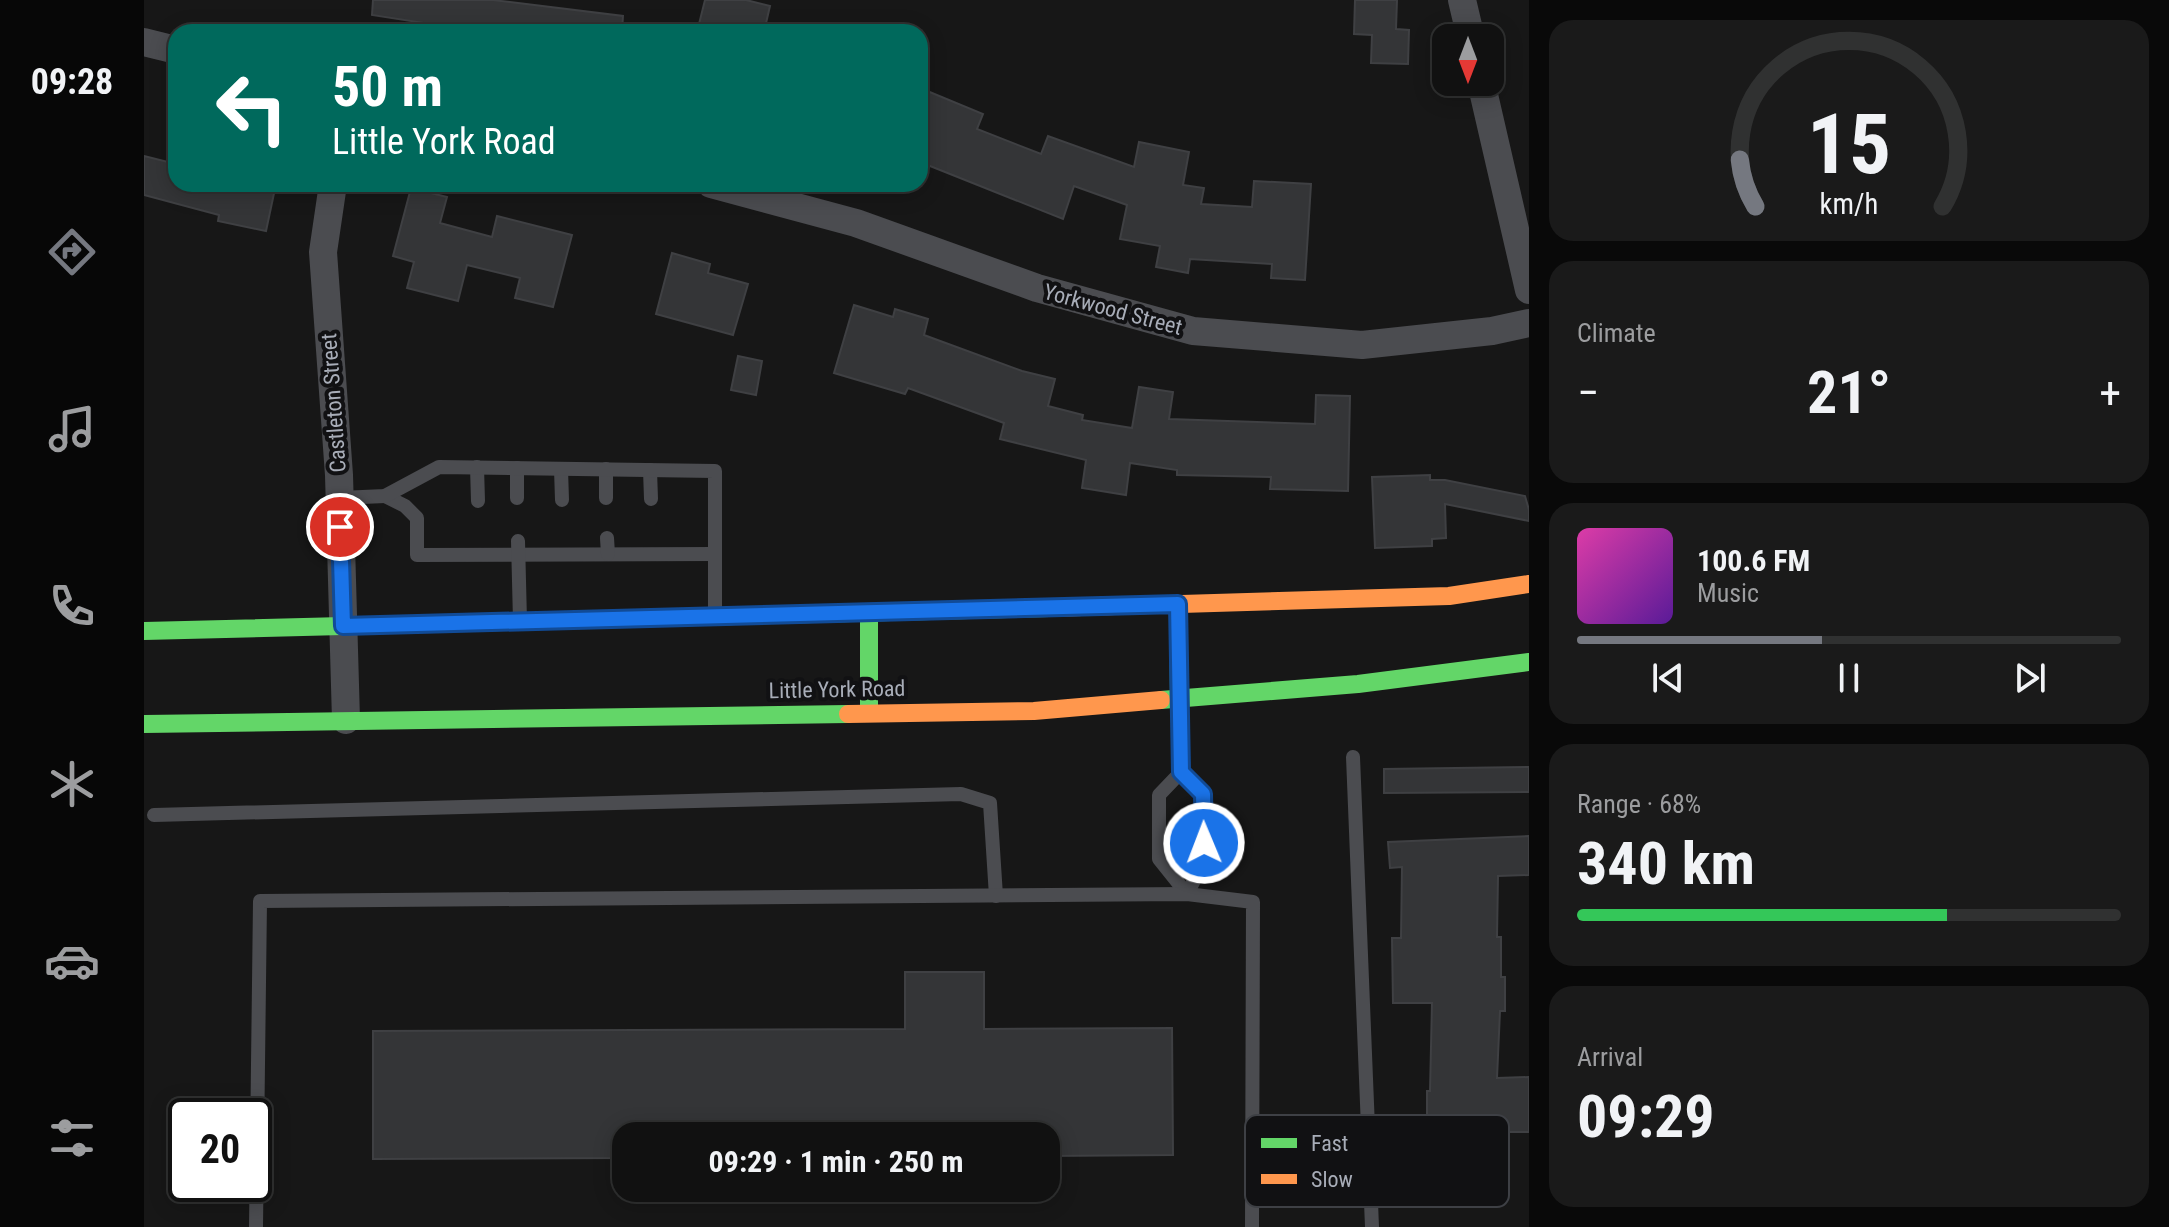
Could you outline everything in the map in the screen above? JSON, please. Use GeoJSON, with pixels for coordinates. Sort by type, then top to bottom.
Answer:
{"type":"FeatureCollection","features":[{"type":"Feature","properties":{"kind":"main road"},"geometry":{"type":"LineString","coordinates":[[144,631],[1449,596],[1529,584]]}},
{"type":"Feature","properties":{"kind":"main road"},"geometry":{"type":"LineString","coordinates":[[1178,604],[1179,699]]}},
{"type":"Feature","properties":{"kind":"main road"},"geometry":{"type":"LineString","coordinates":[[869,613],[869,713]]}},
{"type":"Feature","properties":{"kind":"main road","name":"Little York Road"},"geometry":{"type":"LineString","coordinates":[[144,724],[1034,711],[1358,684],[1529,662]]}},
{"type":"Feature","properties":{"kind":"street"},"geometry":{"type":"LineString","coordinates":[[1462,0],[1468,24]]}},
{"type":"Feature","properties":{"kind":"street"},"geometry":{"type":"LineString","coordinates":[[144,42],[168,48]]}},
{"type":"Feature","properties":{"kind":"street"},"geometry":{"type":"LineString","coordinates":[[1484,96],[1529,290]]}},
{"type":"Feature","properties":{"kind":"street","name":"Castleton Street"},"geometry":{"type":"LineString","coordinates":[[332,192],[323,252],[340,498],[346,720]]}},
{"type":"Feature","properties":{"kind":"street","name":"Yorkwood Street"},"geometry":{"type":"LineString","coordinates":[[741,192],[856,223],[1037,288],[1193,331],[1362,345],[1492,331],[1529,323]]}},
{"type":"Feature","properties":{"kind":"lane"},"geometry":{"type":"LineString","coordinates":[[340,498],[385,496],[439,467],[715,471],[715,617]]}},
{"type":"Feature","properties":{"kind":"lane"},"geometry":{"type":"LineString","coordinates":[[477,467],[478,501]]}},
{"type":"Feature","properties":{"kind":"lane"},"geometry":{"type":"LineString","coordinates":[[517,468],[517,498]]}},
{"type":"Feature","properties":{"kind":"lane"},"geometry":{"type":"LineString","coordinates":[[561,469],[562,500]]}},
{"type":"Feature","properties":{"kind":"lane"},"geometry":{"type":"LineString","coordinates":[[606,469],[606,498]]}},
{"type":"Feature","properties":{"kind":"lane"},"geometry":{"type":"LineString","coordinates":[[650,470],[651,499]]}},
{"type":"Feature","properties":{"kind":"lane"},"geometry":{"type":"LineString","coordinates":[[385,496],[405,506],[417,518],[417,555],[480,547],[564,548],[608,554],[715,554]]}},
{"type":"Feature","properties":{"kind":"lane"},"geometry":{"type":"LineString","coordinates":[[607,538],[608,554]]}},
{"type":"Feature","properties":{"kind":"lane"},"geometry":{"type":"LineString","coordinates":[[651,539],[651,554]]}},
{"type":"Feature","properties":{"kind":"lane"},"geometry":{"type":"LineString","coordinates":[[518,548],[520,621]]}},
{"type":"Feature","properties":{"kind":"lane"},"geometry":{"type":"LineString","coordinates":[[1179,699],[1181,772],[1203,794],[1205,859],[1187,894]]}},
{"type":"Feature","properties":{"kind":"lane"},"geometry":{"type":"LineString","coordinates":[[1353,757],[1367,1115]]}},
{"type":"Feature","properties":{"kind":"lane"},"geometry":{"type":"LineString","coordinates":[[1181,772],[1159,795],[1159,859],[1187,894]]}},
{"type":"Feature","properties":{"kind":"lane"},"geometry":{"type":"LineString","coordinates":[[154,815],[961,794],[990,803],[996,896]]}},
{"type":"Feature","properties":{"kind":"lane"},"geometry":{"type":"LineString","coordinates":[[256,1227],[260,901],[1187,894],[1253,902],[1252,1115]]}},
{"type":"Feature","properties":{"kind":"lane"},"geometry":{"type":"LineString","coordinates":[[1252,1207],[1252,1227]]}},
{"type":"Feature","properties":{"kind":"lane"},"geometry":{"type":"LineString","coordinates":[[1371,1207],[1372,1227]]}},
{"type":"Feature","properties":{"kind":"building"},"geometry":{"type":"Polygon","coordinates":[[[373,0],[493,0],[623,16],[622,24],[424,24],[372,15],[373,0]]]}},
{"type":"Feature","properties":{"kind":"building"},"geometry":{"type":"Polygon","coordinates":[[[705,0],[746,0],[770,6],[766,24],[699,24],[705,0]]]}},
{"type":"Feature","properties":{"kind":"building"},"geometry":{"type":"Polygon","coordinates":[[[1355,0],[1397,0],[1396,29],[1409,30],[1408,64],[1371,63],[1372,35],[1354,34],[1355,0]]]}},
{"type":"Feature","properties":{"kind":"building"},"geometry":{"type":"Polygon","coordinates":[[[928,91],[983,114],[977,129],[1041,154],[1048,136],[1134,167],[1139,142],[1189,152],[1183,185],[1204,188],[1201,204],[1252,207],[1254,181],[1311,184],[1305,280],[1271,278],[1272,264],[1190,259],[1188,273],[1156,267],[1160,246],[1120,239],[1127,205],[1074,186],[1063,219],[928,165],[928,91]]]}},
{"type":"Feature","properties":{"kind":"building"},"geometry":{"type":"Polygon","coordinates":[[[144,156],[168,162],[168,192],[274,192],[266,231],[218,221],[219,215],[144,195],[144,156]]]}},
{"type":"Feature","properties":{"kind":"building"},"geometry":{"type":"Polygon","coordinates":[[[410,192],[447,197],[440,223],[492,237],[497,216],[572,235],[553,307],[515,298],[520,278],[467,265],[458,301],[407,288],[414,262],[393,256],[410,192]]]}},
{"type":"Feature","properties":{"kind":"building"},"geometry":{"type":"Polygon","coordinates":[[[672,253],[710,264],[708,273],[748,284],[733,335],[656,314],[672,253]]]}},
{"type":"Feature","properties":{"kind":"building"},"geometry":{"type":"Polygon","coordinates":[[[854,305],[893,317],[895,309],[928,319],[924,335],[1022,371],[1055,379],[1048,406],[1083,415],[1082,420],[1132,428],[1139,387],[1173,392],[1169,419],[1315,424],[1316,395],[1350,396],[1348,491],[1270,489],[1271,477],[1177,475],[1177,470],[1130,463],[1126,495],[1082,488],[1086,460],[1000,439],[1004,423],[908,388],[905,394],[834,373],[854,305]]]}},
{"type":"Feature","properties":{"kind":"building"},"geometry":{"type":"Polygon","coordinates":[[[738,356],[762,361],[756,395],[731,390],[738,356]]]}},
{"type":"Feature","properties":{"kind":"building"},"geometry":{"type":"Polygon","coordinates":[[[1430,475],[1430,480],[1445,480],[1525,496],[1529,521],[1445,504],[1446,538],[1432,539],[1432,546],[1375,548],[1372,477],[1430,475]]]}},
{"type":"Feature","properties":{"kind":"building"},"geometry":{"type":"Polygon","coordinates":[[[1529,767],[1529,792],[1384,793],[1384,769],[1529,767]]]}},
{"type":"Feature","properties":{"kind":"building"},"geometry":{"type":"Polygon","coordinates":[[[1529,836],[1529,875],[1498,876],[1497,937],[1501,937],[1505,1011],[1500,1011],[1497,1078],[1529,1077],[1529,1132],[1509,1132],[1509,1115],[1427,1115],[1432,1003],[1393,1003],[1392,938],[1401,938],[1402,867],[1390,868],[1388,842],[1529,836]]]}},
{"type":"Feature","properties":{"kind":"building"},"geometry":{"type":"Polygon","coordinates":[[[905,972],[984,972],[984,1029],[1172,1028],[1173,1155],[1060,1156],[1060,1122],[612,1122],[612,1158],[373,1159],[373,1031],[905,1029],[905,972]]]}},
{"type":"Feature","properties":{"kind":"traffic: fast"},"geometry":{"type":"LineString","coordinates":[[1178,604],[1179,699]]}},
{"type":"Feature","properties":{"kind":"traffic: fast"},"geometry":{"type":"LineString","coordinates":[[144,631],[1049,608]]}},
{"type":"Feature","properties":{"kind":"traffic: fast"},"geometry":{"type":"LineString","coordinates":[[869,613],[869,713]]}},
{"type":"Feature","properties":{"kind":"traffic: fast"},"geometry":{"type":"LineString","coordinates":[[1161,700],[1358,684],[1529,662]]}},
{"type":"Feature","properties":{"kind":"traffic: fast"},"geometry":{"type":"LineString","coordinates":[[144,724],[848,714]]}},
{"type":"Feature","properties":{"kind":"traffic: slow"},"geometry":{"type":"LineString","coordinates":[[1049,608],[1449,596],[1529,584]]}},
{"type":"Feature","properties":{"kind":"traffic: slow"},"geometry":{"type":"LineString","coordinates":[[848,714],[1034,711],[1161,700]]}},
{"type":"Feature","properties":{"kind":"route"},"geometry":{"type":"LineString","coordinates":[[340,527],[343,626],[1178,604],[1181,772],[1203,794],[1204,843]]}}]}
